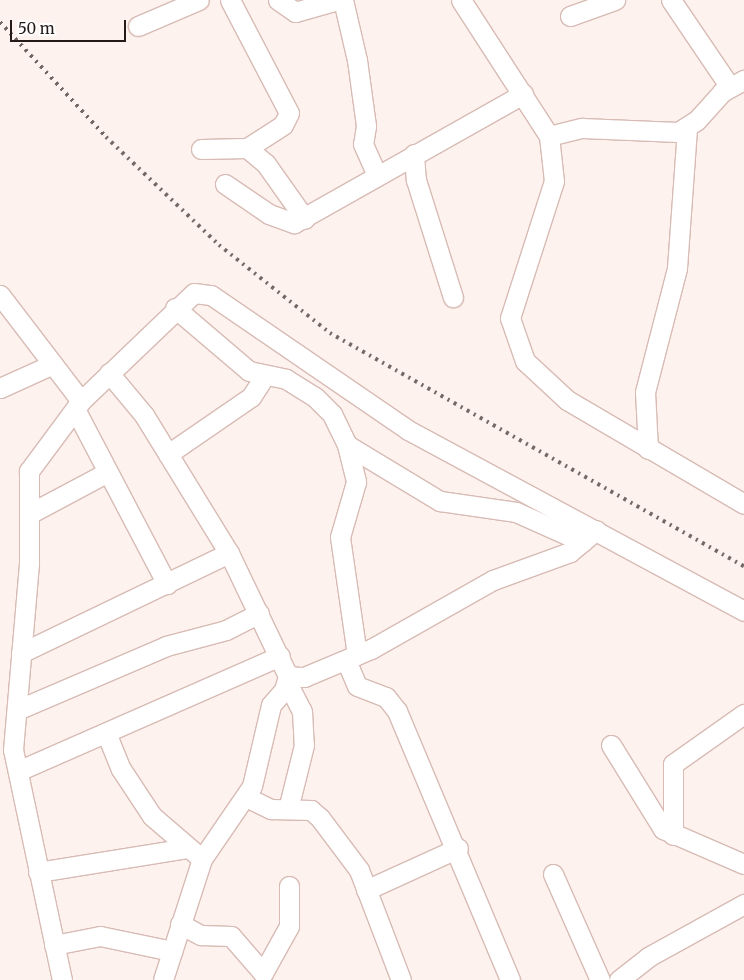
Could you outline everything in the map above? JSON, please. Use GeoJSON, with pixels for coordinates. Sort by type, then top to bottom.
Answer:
{"type":"FeatureCollection","features":[{"type":"Feature","properties":{"kind":"street"},"geometry":{"type":"LineString","coordinates":[[138,26],[176,4],[199,0]]}},
{"type":"Feature","properties":{"kind":"street"},"geometry":{"type":"LineString","coordinates":[[201,149],[247,148],[282,125],[289,113],[230,0]]}},
{"type":"Feature","properties":{"kind":"street"},"geometry":{"type":"LineString","coordinates":[[278,0],[295,12],[338,0]]}},
{"type":"Feature","properties":{"kind":"street"},"geometry":{"type":"LineString","coordinates":[[343,0],[357,60],[366,126],[363,144],[377,176]]}},
{"type":"Feature","properties":{"kind":"street"},"geometry":{"type":"LineString","coordinates":[[461,0],[549,136],[554,181],[510,318],[511,330],[525,361],[561,395],[648,449],[744,504]]}},
{"type":"Feature","properties":{"kind":"street"},"geometry":{"type":"LineString","coordinates":[[570,16],[615,0]]}},
{"type":"Feature","properties":{"kind":"street"},"geometry":{"type":"LineString","coordinates":[[549,136],[582,128],[661,133],[687,128],[737,83],[671,0]]}},
{"type":"Feature","properties":{"kind":"street"},"geometry":{"type":"LineString","coordinates":[[225,184],[286,222],[305,219],[414,154],[523,94]]}},
{"type":"Feature","properties":{"kind":"street"},"geometry":{"type":"LineString","coordinates":[[648,449],[645,392],[677,268],[687,128]]}},
{"type":"Feature","properties":{"kind":"street"},"geometry":{"type":"LineString","coordinates":[[247,148],[266,164],[305,219]]}},
{"type":"Feature","properties":{"kind":"street"},"geometry":{"type":"LineString","coordinates":[[414,154],[416,180],[453,298]]}},
{"type":"Feature","properties":{"kind":"street"},"geometry":{"type":"LineString","coordinates":[[62,980],[18,771],[7,751],[17,710],[29,514],[29,471],[78,405],[175,308],[194,293],[211,295],[408,430],[589,536],[744,611]]}},
{"type":"Feature","properties":{"kind":"street"},"geometry":{"type":"LineString","coordinates":[[0,295],[53,364],[78,405],[108,472],[167,584]]}},
{"type":"Feature","properties":{"kind":"street"},"geometry":{"type":"LineString","coordinates":[[175,308],[249,371],[264,377],[286,379],[325,404],[347,445],[355,491],[340,537],[352,657],[357,686],[386,697],[397,712],[458,848],[510,980]]}},
{"type":"Feature","properties":{"kind":"street"},"geometry":{"type":"LineString","coordinates":[[0,388],[53,364]]}},
{"type":"Feature","properties":{"kind":"street"},"geometry":{"type":"LineString","coordinates":[[109,373],[168,454],[229,553],[280,656],[302,711],[304,746],[288,809]]}},
{"type":"Feature","properties":{"kind":"street"},"geometry":{"type":"LineString","coordinates":[[168,454],[251,397],[264,377]]}},
{"type":"Feature","properties":{"kind":"street"},"geometry":{"type":"LineString","coordinates":[[347,445],[440,501],[516,512],[589,536]]}},
{"type":"Feature","properties":{"kind":"street"},"geometry":{"type":"LineString","coordinates":[[29,514],[108,472]]}},
{"type":"Feature","properties":{"kind":"street"},"geometry":{"type":"LineString","coordinates":[[163,980],[180,924],[195,853],[246,797],[261,760],[271,706],[288,680],[304,677],[352,657],[494,580],[561,557],[589,536]]}},
{"type":"Feature","properties":{"kind":"street"},"geometry":{"type":"LineString","coordinates":[[21,653],[229,553]]}},
{"type":"Feature","properties":{"kind":"street"},"geometry":{"type":"LineString","coordinates":[[17,710],[166,646],[226,630],[259,613]]}},
{"type":"Feature","properties":{"kind":"street"},"geometry":{"type":"LineString","coordinates":[[18,771],[107,735],[280,656]]}},
{"type":"Feature","properties":{"kind":"street"},"geometry":{"type":"LineString","coordinates":[[673,835],[673,764],[744,714]]}},
{"type":"Feature","properties":{"kind":"street"},"geometry":{"type":"LineString","coordinates":[[107,735],[143,804],[195,853]]}},
{"type":"Feature","properties":{"kind":"street"},"geometry":{"type":"LineString","coordinates":[[611,745],[656,822],[673,835],[744,864]]}},
{"type":"Feature","properties":{"kind":"street"},"geometry":{"type":"LineString","coordinates":[[246,797],[271,809],[311,810],[320,818],[355,863],[401,980]]}},
{"type":"Feature","properties":{"kind":"street"},"geometry":{"type":"LineString","coordinates":[[366,890],[458,848]]}},
{"type":"Feature","properties":{"kind":"street"},"geometry":{"type":"LineString","coordinates":[[38,872],[195,853]]}},
{"type":"Feature","properties":{"kind":"street"},"geometry":{"type":"LineString","coordinates":[[553,874],[600,980]]}},
{"type":"Feature","properties":{"kind":"street"},"geometry":{"type":"LineString","coordinates":[[180,924],[201,936],[231,936],[263,973],[289,926],[290,886]]}},
{"type":"Feature","properties":{"kind":"street"},"geometry":{"type":"LineString","coordinates":[[619,980],[648,957],[744,904]]}},
{"type":"Feature","properties":{"kind":"street"},"geometry":{"type":"LineString","coordinates":[[54,945],[100,936],[172,951]]}},
{"type":"Feature","properties":{"kind":"railway"},"geometry":{"type":"LineString","coordinates":[[0,22],[106,137],[219,245],[330,333],[744,566]]}}]}
